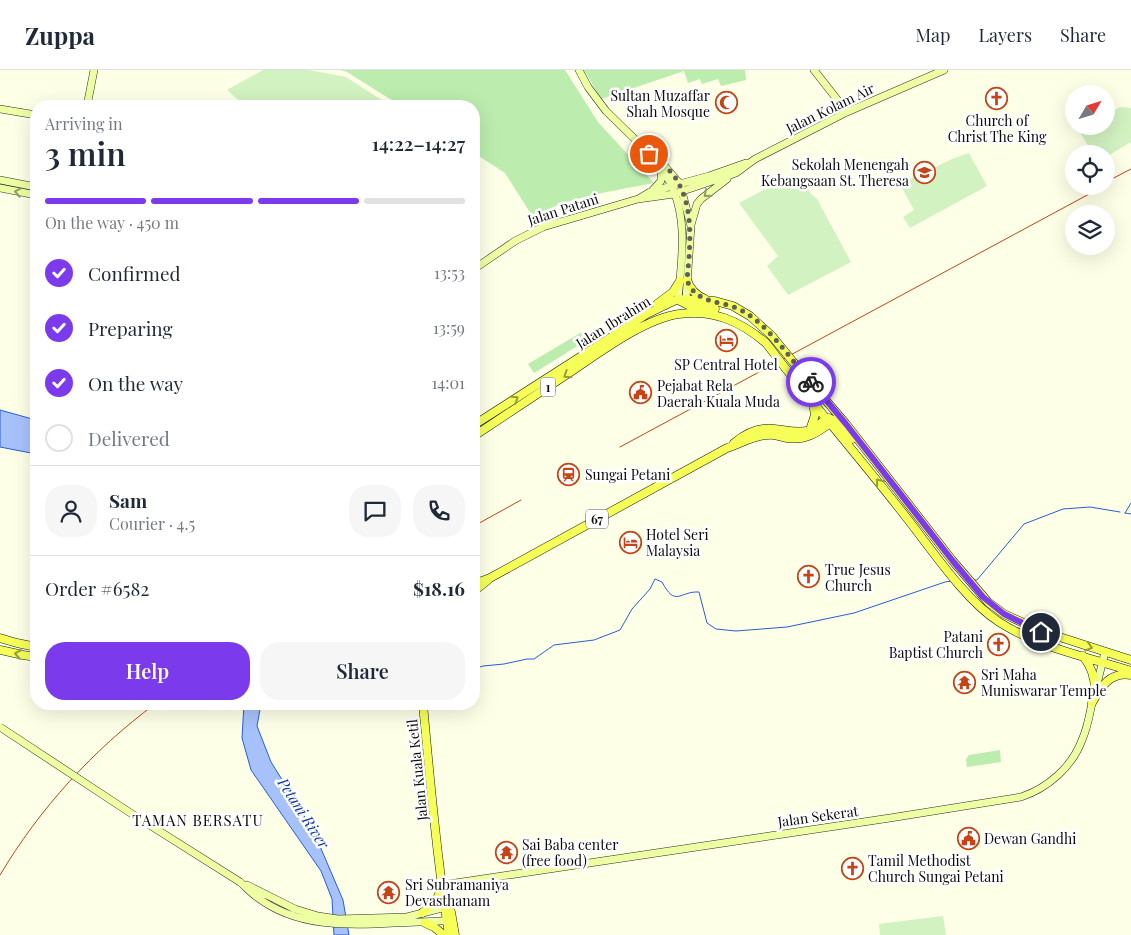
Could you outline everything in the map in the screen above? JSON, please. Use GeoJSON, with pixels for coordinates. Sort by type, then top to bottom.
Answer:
{"type":"FeatureCollection","features":[{"type":"Feature","properties":{"kind":"main road"},"geometry":{"type":"LineString","coordinates":[[647,314],[673,292],[683,280],[695,294],[709,301]]}},
{"type":"Feature","properties":{"kind":"main road"},"geometry":{"type":"LineString","coordinates":[[682,300],[726,304],[741,310],[758,322],[830,404],[962,573],[994,607],[1041,632],[1131,660]]}},
{"type":"Feature","properties":{"kind":"main road"},"geometry":{"type":"LineString","coordinates":[[682,300],[690,306],[724,312],[735,318],[738,322]]}},
{"type":"Feature","properties":{"kind":"main road"},"geometry":{"type":"LineString","coordinates":[[642,328],[655,317],[676,308],[682,300]]}},
{"type":"Feature","properties":{"kind":"main road","name":"Jalan Ibrahim"},"geometry":{"type":"LineString","coordinates":[[480,421],[647,314],[682,300]]}},
{"type":"Feature","properties":{"kind":"main road","name":"Jalan Ibrahim"},"geometry":{"type":"LineString","coordinates":[[480,432],[586,362],[642,328],[664,318],[686,313],[709,313],[738,322],[766,343],[811,399]]}},
{"type":"Feature","properties":{"kind":"main road"},"geometry":{"type":"LineString","coordinates":[[795,364],[799,375],[828,410],[829,420]]}},
{"type":"Feature","properties":{"kind":"main road"},"geometry":{"type":"LineString","coordinates":[[811,399],[816,415],[812,432]]}},
{"type":"Feature","properties":{"kind":"main road","name":"1"},"geometry":{"type":"LineString","coordinates":[[811,399],[952,576],[983,610],[1016,632],[1083,656],[1131,670]]}},
{"type":"Feature","properties":{"kind":"main road"},"geometry":{"type":"LineString","coordinates":[[812,432],[829,420]]}},
{"type":"Feature","properties":{"kind":"main road"},"geometry":{"type":"LineString","coordinates":[[829,420],[841,426],[863,452],[872,457]]}},
{"type":"Feature","properties":{"kind":"main road","name":"67"},"geometry":{"type":"LineString","coordinates":[[480,582],[760,429],[812,432]]}},
{"type":"Feature","properties":{"kind":"main road"},"geometry":{"type":"LineString","coordinates":[[812,432],[828,432],[842,437]]}},
{"type":"Feature","properties":{"kind":"main road","name":"67"},"geometry":{"type":"LineString","coordinates":[[480,586],[490,578]]}},
{"type":"Feature","properties":{"kind":"main road"},"geometry":{"type":"LineString","coordinates":[[0,638],[30,646]]}},
{"type":"Feature","properties":{"kind":"main road"},"geometry":{"type":"LineString","coordinates":[[0,650],[30,656]]}},
{"type":"Feature","properties":{"kind":"main road"},"geometry":{"type":"LineString","coordinates":[[1083,656],[1092,669],[1095,690]]}},
{"type":"Feature","properties":{"kind":"main road"},"geometry":{"type":"LineString","coordinates":[[1092,703],[1099,690],[1112,677],[1119,674],[1131,674]]}},
{"type":"Feature","properties":{"kind":"main road","name":"Jalan Kuala Ketil"},"geometry":{"type":"LineString","coordinates":[[424,710],[430,788],[436,834],[447,906],[455,935]]}},
{"type":"Feature","properties":{"kind":"main road"},"geometry":{"type":"LineString","coordinates":[[422,913],[436,901],[444,885]]}},
{"type":"Feature","properties":{"kind":"main road","name":"Jalan Kuala Ketil"},"geometry":{"type":"LineString","coordinates":[[449,935],[450,921]]}},
{"type":"Feature","properties":{"kind":"main road"},"geometry":{"type":"LineString","coordinates":[[425,923],[444,935]]}},
{"type":"Feature","properties":{"kind":"street"},"geometry":{"type":"LineString","coordinates":[[88,100],[94,70]]}},
{"type":"Feature","properties":{"kind":"street"},"geometry":{"type":"LineString","coordinates":[[579,70],[588,88],[601,105],[649,154],[667,176],[673,190],[682,224],[682,300]]}},
{"type":"Feature","properties":{"kind":"street"},"geometry":{"type":"LineString","coordinates":[[814,70],[847,112]]}},
{"type":"Feature","properties":{"kind":"street","name":"Jalan Kolam Air"},"geometry":{"type":"LineString","coordinates":[[681,188],[755,159],[847,112],[944,70]]}},
{"type":"Feature","properties":{"kind":"street"},"geometry":{"type":"LineString","coordinates":[[0,109],[30,114]]}},
{"type":"Feature","properties":{"kind":"street"},"geometry":{"type":"LineString","coordinates":[[649,154],[663,164],[681,188],[691,226]]}},
{"type":"Feature","properties":{"kind":"street","name":"Jalan Kolam Air"},"geometry":{"type":"LineString","coordinates":[[681,188],[736,173],[755,159]]}},
{"type":"Feature","properties":{"kind":"street"},"geometry":{"type":"LineString","coordinates":[[650,192],[661,181],[661,169]]}},
{"type":"Feature","properties":{"kind":"street"},"geometry":{"type":"LineString","coordinates":[[683,280],[691,226],[697,204],[736,173]]}},
{"type":"Feature","properties":{"kind":"street"},"geometry":{"type":"LineString","coordinates":[[0,180],[30,186]]}},
{"type":"Feature","properties":{"kind":"street"},"geometry":{"type":"LineString","coordinates":[[0,188],[30,194]]}},
{"type":"Feature","properties":{"kind":"street","name":"Jalan Patani"},"geometry":{"type":"LineString","coordinates":[[480,265],[514,240],[533,230],[681,188]]}},
{"type":"Feature","properties":{"kind":"street","name":"Jalan Patani"},"geometry":{"type":"LineString","coordinates":[[638,199],[650,192],[673,190]]}},
{"type":"Feature","properties":{"kind":"street","name":"Jalan Sekerat"},"geometry":{"type":"LineString","coordinates":[[444,885],[1021,797],[1035,792],[1052,780],[1071,761],[1080,747],[1105,652]]}},
{"type":"Feature","properties":{"kind":"street"},"geometry":{"type":"LineString","coordinates":[[0,727],[240,882],[258,898],[303,920],[425,923],[450,921]]}},
{"type":"Feature","properties":{"kind":"street"},"geometry":{"type":"LineString","coordinates":[[390,921],[447,906]]}},
{"type":"Feature","properties":{"kind":"street"},"geometry":{"type":"LineString","coordinates":[[433,909],[438,915],[436,923]]}},
{"type":"Feature","properties":{"kind":"green space"},"geometry":{"type":"Polygon","coordinates":[[[263,70],[309,70],[346,77],[382,100],[238,100],[227,90],[263,70]]]}},
{"type":"Feature","properties":{"kind":"green space"},"geometry":{"type":"Polygon","coordinates":[[[340,70],[565,70],[598,122],[654,183],[575,200],[545,210],[533,217],[505,173],[480,157],[480,100],[391,100],[347,72],[340,70]]]}},
{"type":"Feature","properties":{"kind":"green space"},"geometry":{"type":"Polygon","coordinates":[[[584,70],[745,70],[746,80],[721,86],[718,79],[702,84],[700,79],[688,83],[684,71],[601,99],[584,70]]]}},
{"type":"Feature","properties":{"kind":"green space"},"geometry":{"type":"Polygon","coordinates":[[[1120,107],[1131,108],[1131,142],[1115,152],[1115,145],[1088,145],[1082,135],[1115,135],[1115,110],[1120,107]]]}},
{"type":"Feature","properties":{"kind":"green space"},"geometry":{"type":"Polygon","coordinates":[[[969,153],[987,186],[910,228],[903,217],[914,210],[897,179],[902,176],[906,181],[969,153]]]}},
{"type":"Feature","properties":{"kind":"green space"},"geometry":{"type":"Polygon","coordinates":[[[792,175],[807,186],[811,194],[817,199],[851,262],[788,295],[767,266],[778,256],[739,203],[792,175]]]}},
{"type":"Feature","properties":{"kind":"green space"},"geometry":{"type":"Polygon","coordinates":[[[582,332],[587,340],[534,373],[528,364],[582,332]]]}},
{"type":"Feature","properties":{"kind":"green space"},"geometry":{"type":"Polygon","coordinates":[[[1000,750],[1001,762],[967,767],[966,759],[969,755],[1000,750]]]}},
{"type":"Feature","properties":{"kind":"green space"},"geometry":{"type":"Polygon","coordinates":[[[943,916],[946,935],[880,935],[879,924],[943,916]]]}},
{"type":"Feature","properties":{"kind":"water"},"geometry":{"type":"Polygon","coordinates":[[[0,410],[30,418],[30,453],[0,447],[0,410]]]}},
{"type":"Feature","properties":{"kind":"water","name":"Petani River"},"geometry":{"type":"Polygon","coordinates":[[[244,710],[260,710],[257,726],[271,762],[301,810],[319,844],[343,900],[349,935],[334,935],[332,899],[321,871],[251,770],[242,738],[244,710]]]}},
{"type":"Feature","properties":{"kind":"waterway"},"geometry":{"type":"LineString","coordinates":[[1125,513],[1131,503]]}},
{"type":"Feature","properties":{"kind":"waterway"},"geometry":{"type":"LineString","coordinates":[[974,580],[977,580],[1024,524],[1063,509],[1090,507],[1120,512]]}},
{"type":"Feature","properties":{"kind":"waterway"},"geometry":{"type":"LineString","coordinates":[[1125,513],[1131,514]]}},
{"type":"Feature","properties":{"kind":"waterway"},"geometry":{"type":"LineString","coordinates":[[480,667],[534,659],[554,645],[594,640],[620,630],[632,609],[650,589],[655,579],[662,582],[667,590],[675,596],[699,592],[707,623],[716,629],[736,631],[787,627],[854,613],[952,581]]}},
{"type":"Feature","properties":{"kind":"railway"},"geometry":{"type":"LineString","coordinates":[[1115,177],[1131,169]]}},
{"type":"Feature","properties":{"kind":"railway"},"geometry":{"type":"LineString","coordinates":[[620,447],[1087,195]]}},
{"type":"Feature","properties":{"kind":"railway"},"geometry":{"type":"LineString","coordinates":[[480,523],[521,500]]}},
{"type":"Feature","properties":{"kind":"railway"},"geometry":{"type":"LineString","coordinates":[[0,875],[32,826],[69,782],[110,741],[147,710]]}},
{"type":"Feature","properties":{"kind":"way so far"},"geometry":{"type":"LineString","coordinates":[[649,154],[663,164],[680,184],[691,226],[687,280],[689,287],[702,298],[733,306],[758,322],[811,382]]}},
{"type":"Feature","properties":{"kind":"place","name":"Church of Christ The King"},"geometry":{"type":"Point","coordinates":[997,98]}},
{"type":"Feature","properties":{"kind":"place","name":"Sultan Muzaffar Shah Mosque"},"geometry":{"type":"Point","coordinates":[726,103]}},
{"type":"Feature","properties":{"kind":"place","name":"Sekolah Menengah Kebangsaan St. Theresa"},"geometry":{"type":"Point","coordinates":[925,172]}},
{"type":"Feature","properties":{"kind":"place","name":"SP Central Hotel"},"geometry":{"type":"Point","coordinates":[726,341]}},
{"type":"Feature","properties":{"kind":"place","name":"Pejabat Rela Daerah Kuala Muda"},"geometry":{"type":"Point","coordinates":[641,393]}},
{"type":"Feature","properties":{"kind":"place","name":"Sungai Petani"},"geometry":{"type":"Point","coordinates":[569,474]}},
{"type":"Feature","properties":{"kind":"place","name":"Hotel Seri Malaysia"},"geometry":{"type":"Point","coordinates":[630,542]}},
{"type":"Feature","properties":{"kind":"place","name":"True Jesus Church"},"geometry":{"type":"Point","coordinates":[809,577]}},
{"type":"Feature","properties":{"kind":"place","name":"Patani Baptist Church"},"geometry":{"type":"Point","coordinates":[999,644]}},
{"type":"Feature","properties":{"kind":"place","name":"Sri Maha Muniswarar Temple"},"geometry":{"type":"Point","coordinates":[965,682]}},
{"type":"Feature","properties":{"kind":"place","name":"Dewan Gandhi"},"geometry":{"type":"Point","coordinates":[968,838]}},
{"type":"Feature","properties":{"kind":"place","name":"Sai Baba center (free food)"},"geometry":{"type":"Point","coordinates":[506,852]}},
{"type":"Feature","properties":{"kind":"place","name":"Tamil Methodist Church Sungai Petani"},"geometry":{"type":"Point","coordinates":[852,868]}},
{"type":"Feature","properties":{"kind":"place","name":"Sri Subramaniya Devasthanam"},"geometry":{"type":"Point","coordinates":[389,892]}},
{"type":"Feature","properties":{"kind":"district","name":"TAMAN BERSATU"},"geometry":{"type":"Point","coordinates":[198,820]}},
{"type":"Feature","properties":{"kind":"route"},"geometry":{"type":"LineString","coordinates":[[811,382],[971,584],[983,597],[1004,614],[1041,632]]}}]}
